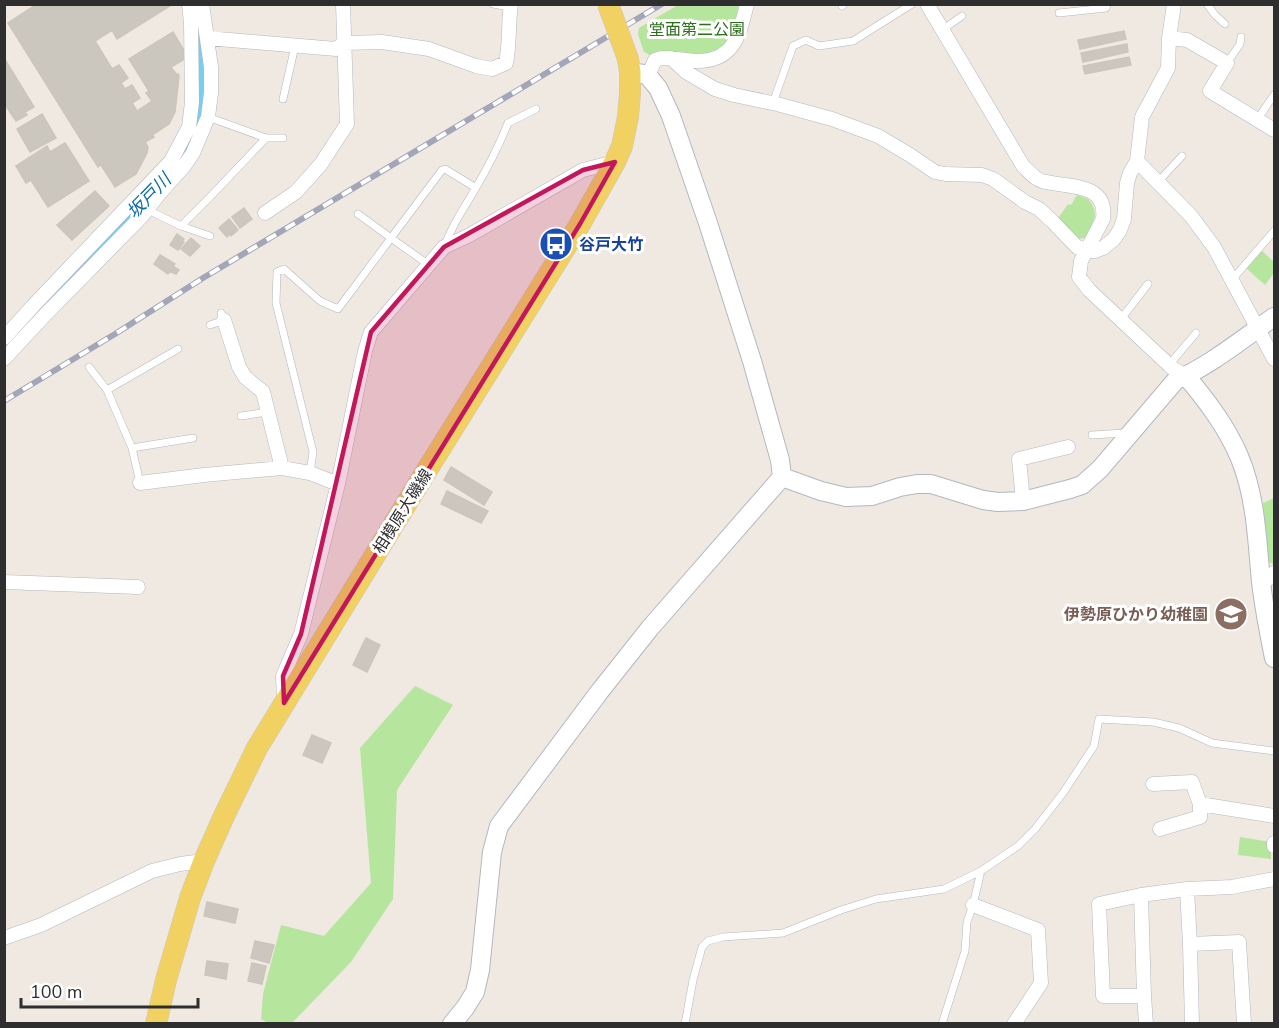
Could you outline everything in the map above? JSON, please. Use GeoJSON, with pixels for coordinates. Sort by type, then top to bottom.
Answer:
{"type":"FeatureCollection","features":[{"type":"Feature","properties":{"kind":"main road","name":"相模原大磯線"},"geometry":{"type":"LineString","coordinates":[[156,1023],[190,898],[204,861],[257,748],[580,224],[615,162],[622,146],[635,69],[608,4]]}},
{"type":"Feature","properties":{"kind":"street"},"geometry":{"type":"LineString","coordinates":[[4,359],[39,311],[171,161],[189,127],[192,102],[189,4]]}},
{"type":"Feature","properties":{"kind":"street"},"geometry":{"type":"LineString","coordinates":[[4,338],[39,311],[142,216],[193,153],[208,117],[212,93],[211,67],[202,4]]}},
{"type":"Feature","properties":{"kind":"street"},"geometry":{"type":"LineString","coordinates":[[266,213],[296,192],[321,164],[347,124],[343,4]]}},
{"type":"Feature","properties":{"kind":"street"},"geometry":{"type":"LineString","coordinates":[[452,1023],[475,992],[480,970],[492,852],[499,826],[650,628],[782,477],[780,460],[755,372],[712,234],[671,116],[658,88],[635,69],[662,57],[708,61],[722,57],[732,48],[747,4]]}},
{"type":"Feature","properties":{"kind":"street"},"geometry":{"type":"LineString","coordinates":[[927,4],[1023,166],[1040,181],[1080,188],[1096,194],[1100,199],[1104,213],[1103,219],[1080,261],[1079,277],[1089,290],[1169,365],[1186,376],[1224,426],[1239,455],[1254,507],[1268,579],[1275,658]]}},
{"type":"Feature","properties":{"kind":"street"},"geometry":{"type":"LineString","coordinates":[[671,58],[686,72],[715,89],[832,118],[878,136],[935,172],[982,175],[993,179],[1039,209],[1077,247],[1095,251],[1114,240],[1124,219],[1127,183],[1137,161],[1142,117],[1168,68],[1169,38],[1174,4]]}},
{"type":"Feature","properties":{"kind":"street"},"geometry":{"type":"LineString","coordinates":[[207,38],[336,49],[344,43],[382,42],[429,49],[476,66],[492,69],[506,63],[510,46],[511,6]]}},
{"type":"Feature","properties":{"kind":"street"},"geometry":{"type":"LineString","coordinates":[[1169,38],[1187,40],[1227,63],[1210,91],[1275,130]]}},
{"type":"Feature","properties":{"kind":"street"},"geometry":{"type":"LineString","coordinates":[[1137,161],[1191,216],[1214,247],[1275,359]]}},
{"type":"Feature","properties":{"kind":"street"},"geometry":{"type":"LineString","coordinates":[[284,703],[284,676],[301,634],[338,484],[365,351],[371,332],[444,247],[468,236],[583,170],[615,162]]}},
{"type":"Feature","properties":{"kind":"street"},"geometry":{"type":"LineString","coordinates":[[222,317],[239,366],[240,379],[263,392],[282,468]]}},
{"type":"Feature","properties":{"kind":"street"},"geometry":{"type":"LineString","coordinates":[[782,477],[846,497],[872,496],[900,487],[931,484],[983,500],[1004,502],[1023,501],[1070,489],[1082,485],[1100,469],[1176,380],[1186,376],[1275,317]]}},
{"type":"Feature","properties":{"kind":"street"},"geometry":{"type":"LineString","coordinates":[[1023,501],[1019,459],[1060,446]]}},
{"type":"Feature","properties":{"kind":"street"},"geometry":{"type":"LineString","coordinates":[[140,483],[282,468],[310,473],[338,484]]}},
{"type":"Feature","properties":{"kind":"street"},"geometry":{"type":"LineString","coordinates":[[4,582],[138,586]]}},
{"type":"Feature","properties":{"kind":"street"},"geometry":{"type":"LineString","coordinates":[[1153,784],[1192,782],[1200,804],[1200,817],[1160,829]]}},
{"type":"Feature","properties":{"kind":"street"},"geometry":{"type":"LineString","coordinates":[[1200,804],[1275,816]]}},
{"type":"Feature","properties":{"kind":"street"},"geometry":{"type":"LineString","coordinates":[[4,938],[41,925],[153,871],[204,861]]}},
{"type":"Feature","properties":{"kind":"street"},"geometry":{"type":"LineString","coordinates":[[1144,996],[1102,996],[1098,904],[1141,895],[1187,889],[1232,887],[1275,879]]}},
{"type":"Feature","properties":{"kind":"street"},"geometry":{"type":"LineString","coordinates":[[1187,889],[1192,1023]]}},
{"type":"Feature","properties":{"kind":"street"},"geometry":{"type":"LineString","coordinates":[[1141,895],[1146,1023]]}},
{"type":"Feature","properties":{"kind":"street"},"geometry":{"type":"LineString","coordinates":[[973,905],[1038,930],[1041,983],[1014,1023]]}},
{"type":"Feature","properties":{"kind":"street"},"geometry":{"type":"LineString","coordinates":[[1190,944],[1239,942],[1244,1023]]}},
{"type":"Feature","properties":{"kind":"lane"},"geometry":{"type":"LineString","coordinates":[[493,4],[511,6]]}},
{"type":"Feature","properties":{"kind":"lane"},"geometry":{"type":"LineString","coordinates":[[773,104],[793,46],[806,40],[819,46],[853,41],[912,4]]}},
{"type":"Feature","properties":{"kind":"lane"},"geometry":{"type":"LineString","coordinates":[[1059,13],[1106,8],[1107,4]]}},
{"type":"Feature","properties":{"kind":"lane"},"geometry":{"type":"LineString","coordinates":[[1207,4],[1225,24]]}},
{"type":"Feature","properties":{"kind":"lane"},"geometry":{"type":"LineString","coordinates":[[942,30],[962,16]]}},
{"type":"Feature","properties":{"kind":"lane"},"geometry":{"type":"LineString","coordinates":[[1227,63],[1240,44],[1241,37]]}},
{"type":"Feature","properties":{"kind":"lane"},"geometry":{"type":"LineString","coordinates":[[283,99],[295,46]]}},
{"type":"Feature","properties":{"kind":"lane"},"geometry":{"type":"LineString","coordinates":[[1257,120],[1275,95]]}},
{"type":"Feature","properties":{"kind":"lane"},"geometry":{"type":"LineString","coordinates":[[444,247],[502,139],[508,123],[536,109]]}},
{"type":"Feature","properties":{"kind":"lane"},"geometry":{"type":"LineString","coordinates":[[208,117],[266,138],[283,138]]}},
{"type":"Feature","properties":{"kind":"lane"},"geometry":{"type":"LineString","coordinates":[[181,226],[266,138]]}},
{"type":"Feature","properties":{"kind":"lane"},"geometry":{"type":"LineString","coordinates":[[1158,182],[1182,156]]}},
{"type":"Feature","properties":{"kind":"lane"},"geometry":{"type":"LineString","coordinates":[[310,473],[313,452],[276,303],[277,272],[284,269],[320,301],[338,309],[441,170],[445,169],[476,188]]}},
{"type":"Feature","properties":{"kind":"lane"},"geometry":{"type":"LineString","coordinates":[[146,209],[181,226],[210,236]]}},
{"type":"Feature","properties":{"kind":"lane"},"geometry":{"type":"LineString","coordinates":[[358,214],[429,266]]}},
{"type":"Feature","properties":{"kind":"lane"},"geometry":{"type":"LineString","coordinates":[[1231,281],[1275,231]]}},
{"type":"Feature","properties":{"kind":"lane"},"geometry":{"type":"LineString","coordinates":[[1121,319],[1148,284]]}},
{"type":"Feature","properties":{"kind":"lane"},"geometry":{"type":"LineString","coordinates":[[210,325],[222,317]]}},
{"type":"Feature","properties":{"kind":"lane"},"geometry":{"type":"LineString","coordinates":[[1169,365],[1196,333]]}},
{"type":"Feature","properties":{"kind":"lane"},"geometry":{"type":"LineString","coordinates":[[107,390],[178,349]]}},
{"type":"Feature","properties":{"kind":"lane"},"geometry":{"type":"LineString","coordinates":[[89,366],[107,390],[132,448],[140,483]]}},
{"type":"Feature","properties":{"kind":"lane"},"geometry":{"type":"LineString","coordinates":[[241,416],[267,412]]}},
{"type":"Feature","properties":{"kind":"lane"},"geometry":{"type":"LineString","coordinates":[[1092,435],[1132,433]]}},
{"type":"Feature","properties":{"kind":"lane"},"geometry":{"type":"LineString","coordinates":[[132,448],[194,438]]}},
{"type":"Feature","properties":{"kind":"lane"},"geometry":{"type":"LineString","coordinates":[[685,1023],[702,947],[708,941],[723,937],[783,933],[840,910],[876,899],[944,889],[981,871],[1018,846],[1035,829],[1063,793],[1094,746],[1099,719],[1153,722],[1179,728],[1212,743],[1275,751]]}},
{"type":"Feature","properties":{"kind":"lane"},"geometry":{"type":"LineString","coordinates":[[942,1023],[965,951],[967,922],[981,871]]}},
{"type":"Feature","properties":{"kind":"highlighted area"},"geometry":{"type":"Polygon","coordinates":[[[615,162],[580,224],[284,703],[283,676],[301,634],[371,332],[444,247],[583,170],[615,162]]]}},
{"type":"Feature","properties":{"kind":"green space","name":"堂面第二公園"},"geometry":{"type":"Polygon","coordinates":[[[678,5],[739,5],[729,41],[722,49],[703,54],[669,51],[650,55],[644,52],[638,34],[639,28],[678,5]]]}},
{"type":"Feature","properties":{"kind":"green space"},"geometry":{"type":"Polygon","coordinates":[[[1077,195],[1088,199],[1095,214],[1085,238],[1075,239],[1057,220],[1077,195]]]}},
{"type":"Feature","properties":{"kind":"green space"},"geometry":{"type":"Polygon","coordinates":[[[1262,251],[1274,262],[1274,273],[1265,285],[1246,268],[1262,251]]]}},
{"type":"Feature","properties":{"kind":"green space"},"geometry":{"type":"Polygon","coordinates":[[[1274,498],[1274,564],[1269,562],[1263,503],[1274,498]]]}},
{"type":"Feature","properties":{"kind":"green space"},"geometry":{"type":"Polygon","coordinates":[[[415,686],[453,705],[397,790],[393,899],[351,962],[292,1023],[268,1023],[261,1019],[263,994],[281,925],[324,936],[371,883],[360,748],[415,686]]]}},
{"type":"Feature","properties":{"kind":"green space"},"geometry":{"type":"Polygon","coordinates":[[[1240,837],[1271,842],[1271,859],[1238,855],[1240,837]]]}},
{"type":"Feature","properties":{"kind":"building"},"geometry":{"type":"Polygon","coordinates":[[[37,4],[173,4],[117,39],[112,30],[95,41],[112,69],[119,65],[128,78],[121,83],[125,89],[132,85],[140,98],[132,103],[137,111],[152,101],[146,93],[149,91],[129,59],[173,32],[188,57],[171,67],[179,76],[175,112],[169,124],[145,142],[148,147],[147,153],[136,174],[115,187],[101,165],[98,167],[8,23],[37,4]]]}},
{"type":"Feature","properties":{"kind":"building"},"geometry":{"type":"Polygon","coordinates":[[[1124,31],[1126,39],[1080,49],[1078,40],[1124,31]]]}},
{"type":"Feature","properties":{"kind":"building"},"geometry":{"type":"Polygon","coordinates":[[[1127,44],[1128,52],[1083,62],[1081,53],[1127,44]]]}},
{"type":"Feature","properties":{"kind":"building"},"geometry":{"type":"Polygon","coordinates":[[[1129,57],[1131,65],[1085,74],[1083,66],[1129,57]]]}},
{"type":"Feature","properties":{"kind":"building"},"geometry":{"type":"Polygon","coordinates":[[[4,58],[34,107],[25,112],[27,115],[16,121],[4,106],[4,58]]]}},
{"type":"Feature","properties":{"kind":"building"},"geometry":{"type":"Polygon","coordinates":[[[42,114],[56,138],[30,152],[17,129],[42,114]]]}},
{"type":"Feature","properties":{"kind":"building"},"geometry":{"type":"Polygon","coordinates":[[[65,143],[89,181],[48,207],[31,180],[26,183],[16,166],[47,146],[50,152],[65,143]]]}},
{"type":"Feature","properties":{"kind":"building"},"geometry":{"type":"Polygon","coordinates":[[[95,191],[109,206],[72,240],[57,225],[95,191]]]}},
{"type":"Feature","properties":{"kind":"building"},"geometry":{"type":"Polygon","coordinates":[[[244,208],[252,219],[240,228],[232,217],[244,208]]]}},
{"type":"Feature","properties":{"kind":"building"},"geometry":{"type":"Polygon","coordinates":[[[229,219],[238,230],[227,237],[219,228],[229,219]]]}},
{"type":"Feature","properties":{"kind":"building"},"geometry":{"type":"Polygon","coordinates":[[[177,234],[184,239],[178,250],[170,245],[177,234]]]}},
{"type":"Feature","properties":{"kind":"building"},"geometry":{"type":"Polygon","coordinates":[[[191,238],[200,246],[190,256],[181,249],[191,238]]]}},
{"type":"Feature","properties":{"kind":"building"},"geometry":{"type":"Polygon","coordinates":[[[160,255],[175,264],[173,266],[179,270],[176,274],[170,271],[168,274],[154,264],[160,255]]]}},
{"type":"Feature","properties":{"kind":"building"},"geometry":{"type":"Polygon","coordinates":[[[451,467],[492,492],[484,505],[444,480],[451,467]]]}},
{"type":"Feature","properties":{"kind":"building"},"geometry":{"type":"Polygon","coordinates":[[[447,491],[488,511],[481,523],[441,504],[447,491]]]}},
{"type":"Feature","properties":{"kind":"building"},"geometry":{"type":"Polygon","coordinates":[[[366,638],[380,645],[367,672],[353,665],[366,638]]]}},
{"type":"Feature","properties":{"kind":"building"},"geometry":{"type":"Polygon","coordinates":[[[312,735],[331,743],[322,763],[303,755],[312,735]]]}},
{"type":"Feature","properties":{"kind":"building"},"geometry":{"type":"Polygon","coordinates":[[[207,902],[238,909],[235,923],[204,916],[207,902]]]}},
{"type":"Feature","properties":{"kind":"building"},"geometry":{"type":"Polygon","coordinates":[[[255,941],[274,945],[269,963],[251,958],[255,941]]]}},
{"type":"Feature","properties":{"kind":"building"},"geometry":{"type":"Polygon","coordinates":[[[207,961],[228,964],[226,979],[205,975],[207,961]]]}},
{"type":"Feature","properties":{"kind":"building"},"geometry":{"type":"Polygon","coordinates":[[[252,963],[266,966],[262,984],[248,981],[252,963]]]}},
{"type":"Feature","properties":{"kind":"waterway","name":"坂戸川"},"geometry":{"type":"LineString","coordinates":[[191,145],[203,105],[204,66],[201,38]]}},
{"type":"Feature","properties":{"kind":"waterway","name":"坂戸川"},"geometry":{"type":"LineString","coordinates":[[4,347],[165,180]]}},
{"type":"Feature","properties":{"kind":"railway"},"geometry":{"type":"LineString","coordinates":[[4,401],[203,278],[662,4]]}},
{"type":"Feature","properties":{"kind":"place","name":"谷戸大竹"},"geometry":{"type":"Point","coordinates":[556,244]}},
{"type":"Feature","properties":{"kind":"place","name":"伊勢原ひかり幼稚園"},"geometry":{"type":"Point","coordinates":[1231,614]}}]}
